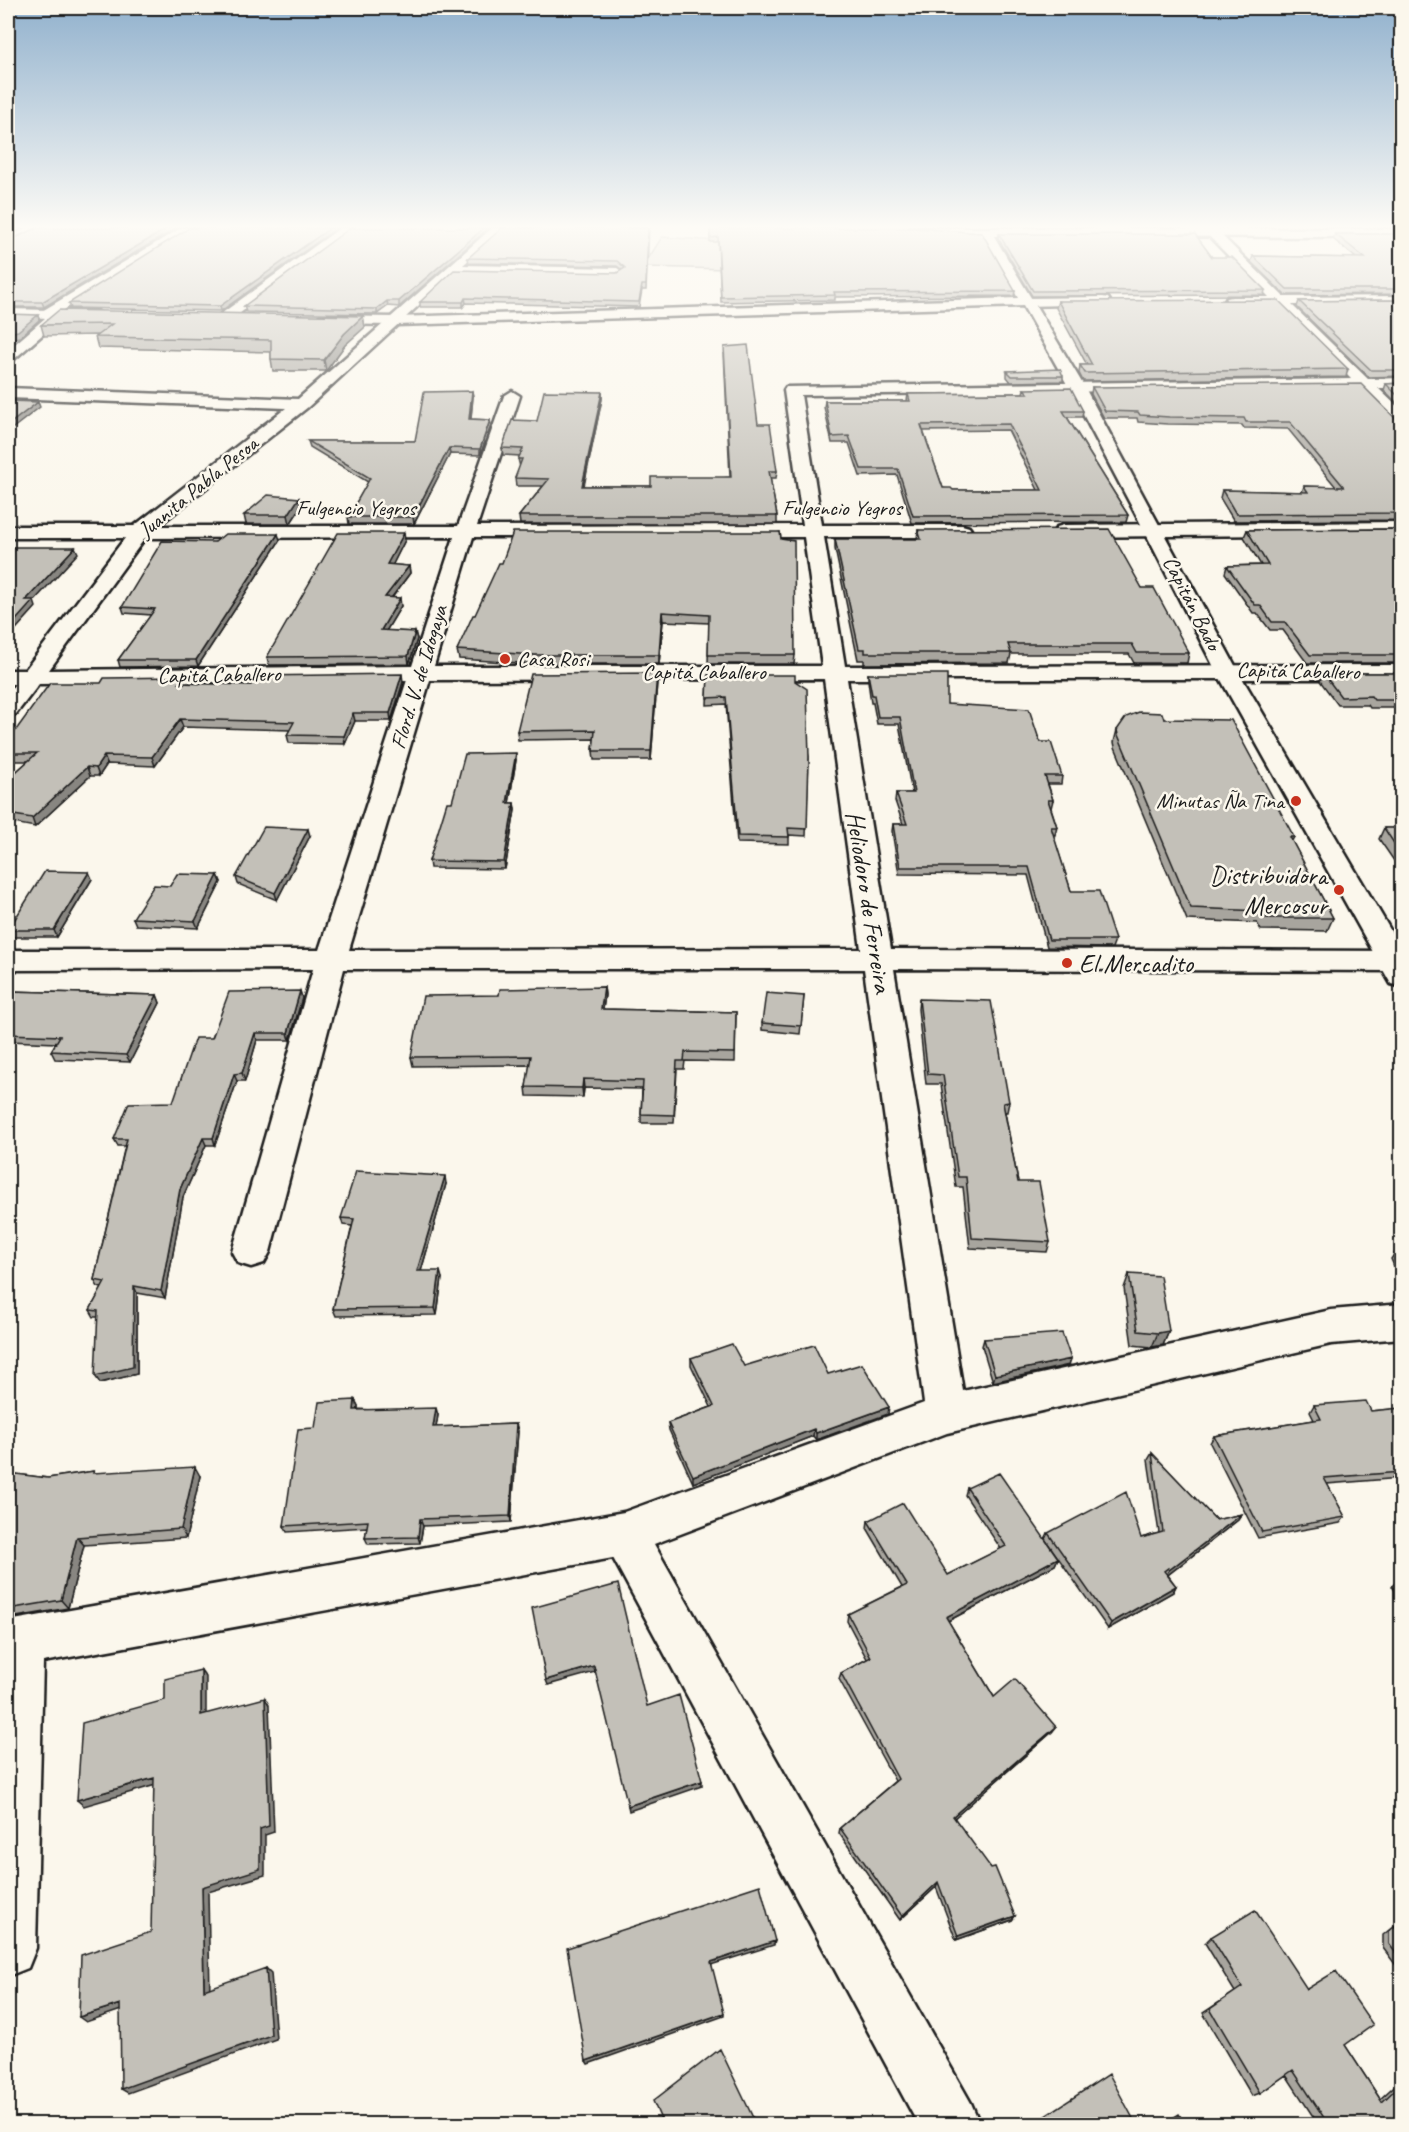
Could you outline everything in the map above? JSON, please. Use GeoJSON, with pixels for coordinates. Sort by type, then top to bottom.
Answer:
{"type":"FeatureCollection","features":[{"type":"Feature","properties":{"kind":"street"},"geometry":{"type":"LineString","coordinates":[[8,357],[38,327]]}},
{"type":"Feature","properties":{"kind":"street","name":"Juanita Pabla Pesoa"},"geometry":{"type":"LineString","coordinates":[[8,709],[139,532],[302,404],[389,327]]}},
{"type":"Feature","properties":{"kind":"street","name":"Capitán Bado"},"geometry":{"type":"LineString","coordinates":[[1041,327],[1154,530],[1227,671],[1399,966]]}},
{"type":"Feature","properties":{"kind":"street"},"geometry":{"type":"LineString","coordinates":[[1308,327],[1401,421]]}},
{"type":"Feature","properties":{"kind":"street"},"geometry":{"type":"LineString","coordinates":[[1076,387],[1401,383]]}},
{"type":"Feature","properties":{"kind":"street","name":"Heliodoro de Ferreira"},"geometry":{"type":"LineString","coordinates":[[946,1414],[792,390],[1076,387]]}},
{"type":"Feature","properties":{"kind":"street"},"geometry":{"type":"LineString","coordinates":[[8,393],[302,404]]}},
{"type":"Feature","properties":{"kind":"street","name":"Flord. V. de Idogaya"},"geometry":{"type":"LineString","coordinates":[[251,1252],[331,960],[465,532],[512,396]]}},
{"type":"Feature","properties":{"kind":"street"},"geometry":{"type":"LineString","coordinates":[[1048,531],[1401,528]]}},
{"type":"Feature","properties":{"kind":"street","name":"Fulgencio Yegros"},"geometry":{"type":"LineString","coordinates":[[8,532],[978,531]]}},
{"type":"Feature","properties":{"kind":"street","name":"Capitá Caballero"},"geometry":{"type":"LineString","coordinates":[[8,678],[421,672],[1401,672]]}},
{"type":"Feature","properties":{"kind":"street"},"geometry":{"type":"LineString","coordinates":[[8,960],[878,959],[1399,966]]}},
{"type":"Feature","properties":{"kind":"street"},"geometry":{"type":"LineString","coordinates":[[8,1948],[14,1644],[624,1534],[946,1414],[1331,1327],[1401,1320]]}},
{"type":"Feature","properties":{"kind":"street"},"geometry":{"type":"LineString","coordinates":[[624,1534],[950,2124]]}},
{"type":"Feature","properties":{"kind":"building"},"geometry":{"type":"Polygon","coordinates":[[[8,327],[22,327],[18,331],[8,333],[8,327]]]}},
{"type":"Feature","properties":{"kind":"building"},"geometry":{"type":"Polygon","coordinates":[[[107,327],[351,327],[324,360],[271,359],[271,340],[95,337],[107,327]]]}},
{"type":"Feature","properties":{"kind":"building"},"geometry":{"type":"Polygon","coordinates":[[[1072,327],[1306,327],[1348,369],[1085,373],[1080,365],[1092,365],[1072,327]]]}},
{"type":"Feature","properties":{"kind":"building"},"geometry":{"type":"Polygon","coordinates":[[[1327,327],[1401,327],[1401,370],[1371,370],[1327,327]]]}},
{"type":"Feature","properties":{"kind":"building"},"geometry":{"type":"Polygon","coordinates":[[[748,345],[758,424],[770,424],[777,471],[769,471],[777,516],[519,516],[549,479],[515,478],[522,459],[518,459],[523,449],[502,448],[512,420],[537,421],[544,391],[602,392],[582,486],[651,486],[651,477],[731,477],[724,347],[748,345]]]}},
{"type":"Feature","properties":{"kind":"building"},"geometry":{"type":"Polygon","coordinates":[[[1060,369],[1063,376],[1012,376],[1007,371],[1060,369]]]}},
{"type":"Feature","properties":{"kind":"building"},"geometry":{"type":"Polygon","coordinates":[[[1401,383],[1401,399],[1386,384],[1401,383]]]}},
{"type":"Feature","properties":{"kind":"building"},"geometry":{"type":"Polygon","coordinates":[[[1361,384],[1397,420],[1401,421],[1401,513],[1236,514],[1222,490],[1308,492],[1304,486],[1344,487],[1290,422],[1246,422],[1244,418],[1169,417],[1140,415],[1138,412],[1105,411],[1092,387],[1361,384]]]}},
{"type":"Feature","properties":{"kind":"building"},"geometry":{"type":"Polygon","coordinates":[[[1071,388],[1083,411],[1063,411],[1128,515],[913,516],[898,469],[861,469],[849,436],[832,437],[825,401],[910,401],[908,394],[1028,393],[1024,389],[1071,388]],[[1009,424],[921,425],[943,488],[1042,490],[1009,424]]]}},
{"type":"Feature","properties":{"kind":"building"},"geometry":{"type":"Polygon","coordinates":[[[472,391],[469,419],[490,420],[480,449],[449,448],[413,517],[348,517],[370,478],[308,441],[415,441],[424,392],[472,391]]]}},
{"type":"Feature","properties":{"kind":"building"},"geometry":{"type":"Polygon","coordinates":[[[8,401],[38,402],[8,425],[8,401]]]}},
{"type":"Feature","properties":{"kind":"building"},"geometry":{"type":"Polygon","coordinates":[[[268,495],[299,498],[288,515],[244,515],[268,495]]]}},
{"type":"Feature","properties":{"kind":"building"},"geometry":{"type":"Polygon","coordinates":[[[1109,529],[1142,588],[1154,588],[1189,653],[1137,653],[1132,644],[1008,644],[1011,653],[865,653],[865,649],[859,649],[835,539],[921,539],[918,530],[1109,529]]]}},
{"type":"Feature","properties":{"kind":"building"},"geometry":{"type":"Polygon","coordinates":[[[1401,529],[1401,655],[1310,655],[1285,622],[1272,622],[1260,605],[1255,605],[1227,566],[1268,565],[1247,530],[1401,529]]]}},
{"type":"Feature","properties":{"kind":"building"},"geometry":{"type":"Polygon","coordinates":[[[513,532],[780,532],[781,539],[794,541],[795,655],[708,655],[709,615],[662,612],[659,655],[535,655],[457,650],[499,563],[502,563],[513,532]]]}},
{"type":"Feature","properties":{"kind":"building"},"geometry":{"type":"Polygon","coordinates":[[[338,533],[404,533],[387,564],[409,566],[385,597],[400,598],[381,630],[415,632],[408,656],[267,657],[338,533]]]}},
{"type":"Feature","properties":{"kind":"building"},"geometry":{"type":"Polygon","coordinates":[[[225,534],[278,534],[196,660],[118,660],[155,609],[122,607],[162,541],[215,542],[225,534]]]}},
{"type":"Feature","properties":{"kind":"building"},"geometry":{"type":"Polygon","coordinates":[[[8,547],[75,547],[26,600],[34,600],[8,629],[8,547]]]}},
{"type":"Feature","properties":{"kind":"building"},"geometry":{"type":"Polygon","coordinates":[[[657,673],[651,751],[593,751],[595,730],[517,731],[531,674],[657,673]]]}},
{"type":"Feature","properties":{"kind":"building"},"geometry":{"type":"Polygon","coordinates":[[[1323,673],[1401,673],[1401,700],[1374,700],[1371,696],[1341,697],[1323,673]]]}},
{"type":"Feature","properties":{"kind":"building"},"geometry":{"type":"Polygon","coordinates":[[[402,674],[390,713],[353,713],[344,736],[287,735],[294,722],[180,719],[152,757],[104,756],[96,768],[87,767],[32,818],[8,814],[8,779],[37,753],[8,753],[8,741],[50,683],[101,683],[104,678],[183,677],[179,683],[251,685],[256,676],[402,674]]]}},
{"type":"Feature","properties":{"kind":"building"},"geometry":{"type":"Polygon","coordinates":[[[868,674],[947,674],[947,704],[1029,709],[1040,742],[1051,742],[1062,776],[1045,776],[1053,800],[1048,800],[1057,827],[1051,827],[1071,891],[1099,891],[1115,940],[1049,940],[1029,867],[900,867],[893,824],[907,824],[896,793],[914,793],[900,717],[878,717],[868,674]]]}},
{"type":"Feature","properties":{"kind":"building"},"geometry":{"type":"Polygon","coordinates":[[[708,675],[795,675],[795,681],[807,689],[809,757],[807,829],[788,828],[789,837],[738,836],[726,697],[707,698],[708,675]]]}},
{"type":"Feature","properties":{"kind":"building"},"geometry":{"type":"Polygon","coordinates":[[[1139,712],[1162,713],[1164,719],[1231,720],[1294,837],[1290,837],[1333,918],[1266,918],[1262,911],[1191,908],[1118,735],[1117,730],[1126,717],[1139,712]]]}},
{"type":"Feature","properties":{"kind":"building"},"geometry":{"type":"Polygon","coordinates":[[[516,753],[507,803],[514,803],[504,862],[429,861],[447,802],[452,802],[465,754],[516,753]]]}},
{"type":"Feature","properties":{"kind":"building"},"geometry":{"type":"Polygon","coordinates":[[[264,827],[308,829],[275,893],[236,877],[264,827]]]}},
{"type":"Feature","properties":{"kind":"building"},"geometry":{"type":"Polygon","coordinates":[[[1384,828],[1401,828],[1401,854],[1384,828]]]}},
{"type":"Feature","properties":{"kind":"building"},"geometry":{"type":"Polygon","coordinates":[[[45,871],[89,872],[54,930],[8,930],[45,871]]]}},
{"type":"Feature","properties":{"kind":"building"},"geometry":{"type":"Polygon","coordinates":[[[177,874],[218,875],[195,921],[133,918],[154,885],[170,886],[177,874]]]}},
{"type":"Feature","properties":{"kind":"building"},"geometry":{"type":"Polygon","coordinates":[[[604,987],[601,1009],[736,1012],[735,1053],[685,1052],[684,1061],[677,1061],[674,1115],[641,1114],[643,1081],[583,1079],[582,1088],[526,1087],[531,1056],[411,1057],[423,996],[499,995],[500,989],[604,987]]]}},
{"type":"Feature","properties":{"kind":"building"},"geometry":{"type":"Polygon","coordinates":[[[8,991],[157,995],[126,1055],[51,1051],[60,1036],[8,1034],[8,991]]]}},
{"type":"Feature","properties":{"kind":"building"},"geometry":{"type":"Polygon","coordinates":[[[300,991],[288,1033],[255,1033],[242,1073],[234,1074],[213,1138],[203,1138],[180,1189],[161,1291],[134,1286],[133,1367],[95,1376],[98,1311],[90,1310],[105,1282],[94,1280],[127,1139],[114,1139],[129,1103],[173,1102],[195,1038],[212,1038],[229,992],[300,991]]]}},
{"type":"Feature","properties":{"kind":"building"},"geometry":{"type":"Polygon","coordinates":[[[766,993],[804,996],[801,1026],[762,1023],[766,993]]]}},
{"type":"Feature","properties":{"kind":"building"},"geometry":{"type":"Polygon","coordinates":[[[919,999],[991,1001],[1009,1102],[1003,1103],[1018,1182],[1039,1182],[1050,1242],[972,1238],[966,1177],[958,1177],[943,1075],[928,1074],[919,999]]]}},
{"type":"Feature","properties":{"kind":"building"},"geometry":{"type":"Polygon","coordinates":[[[356,1171],[445,1176],[417,1271],[440,1271],[435,1308],[333,1309],[354,1219],[341,1218],[356,1171]]]}},
{"type":"Feature","properties":{"kind":"building"},"geometry":{"type":"Polygon","coordinates":[[[1129,1274],[1160,1276],[1169,1331],[1158,1333],[1138,1331],[1129,1274]]]}},
{"type":"Feature","properties":{"kind":"building"},"geometry":{"type":"Polygon","coordinates":[[[1062,1333],[1071,1359],[995,1375],[984,1339],[1062,1333]]]}},
{"type":"Feature","properties":{"kind":"building"},"geometry":{"type":"Polygon","coordinates":[[[732,1344],[744,1366],[814,1345],[828,1374],[862,1364],[889,1407],[816,1433],[814,1429],[693,1476],[668,1423],[714,1406],[691,1358],[732,1344]]]}},
{"type":"Feature","properties":{"kind":"building"},"geometry":{"type":"Polygon","coordinates":[[[355,1400],[354,1410],[436,1408],[433,1427],[516,1424],[510,1516],[420,1519],[418,1537],[365,1538],[368,1521],[284,1526],[298,1429],[315,1428],[319,1402],[355,1400]]]}},
{"type":"Feature","properties":{"kind":"building"},"geometry":{"type":"Polygon","coordinates":[[[1366,1401],[1371,1411],[1401,1408],[1401,1472],[1324,1478],[1345,1517],[1262,1532],[1214,1436],[1321,1419],[1314,1405],[1366,1401]]]}},
{"type":"Feature","properties":{"kind":"building"},"geometry":{"type":"Polygon","coordinates":[[[1152,1453],[1216,1520],[1242,1514],[1169,1570],[1168,1568],[1164,1571],[1176,1586],[1111,1623],[1048,1533],[1126,1492],[1141,1538],[1163,1532],[1152,1453]]]}},
{"type":"Feature","properties":{"kind":"building"},"geometry":{"type":"Polygon","coordinates":[[[195,1467],[181,1529],[77,1537],[61,1600],[8,1609],[13,1590],[8,1589],[8,1473],[48,1478],[94,1471],[93,1473],[195,1467]]]}},
{"type":"Feature","properties":{"kind":"building"},"geometry":{"type":"Polygon","coordinates":[[[999,1473],[1058,1558],[946,1617],[994,1697],[1015,1679],[1056,1727],[953,1816],[991,1868],[995,1867],[1015,1916],[958,1936],[938,1882],[902,1916],[840,1828],[898,1779],[841,1673],[871,1657],[848,1614],[907,1585],[868,1521],[903,1503],[948,1575],[1006,1546],[967,1488],[999,1473]]]}},
{"type":"Feature","properties":{"kind":"building"},"geometry":{"type":"Polygon","coordinates":[[[618,1584],[647,1706],[679,1695],[702,1781],[628,1806],[594,1666],[546,1680],[532,1608],[618,1584]]]}},
{"type":"Feature","properties":{"kind":"building"},"geometry":{"type":"Polygon","coordinates":[[[201,1670],[201,1715],[265,1698],[269,1826],[260,1829],[260,1869],[202,1887],[204,1990],[266,1968],[271,2035],[121,2089],[120,2004],[79,2017],[81,1955],[151,1932],[154,1778],[77,1800],[82,1723],[165,1700],[165,1679],[201,1670]]]}},
{"type":"Feature","properties":{"kind":"building"},"geometry":{"type":"Polygon","coordinates":[[[760,1885],[775,1941],[711,1962],[724,2013],[586,2061],[567,1948],[760,1885]]]}},
{"type":"Feature","properties":{"kind":"building"},"geometry":{"type":"Polygon","coordinates":[[[1255,1910],[1307,1989],[1336,1971],[1373,2025],[1345,2045],[1382,2102],[1401,2084],[1401,2124],[1328,2124],[1293,2070],[1260,2093],[1210,2009],[1242,1987],[1211,1937],[1255,1910]]]}},
{"type":"Feature","properties":{"kind":"building"},"geometry":{"type":"Polygon","coordinates":[[[1401,1922],[1401,1960],[1389,1944],[1389,1931],[1401,1922]]]}},
{"type":"Feature","properties":{"kind":"building"},"geometry":{"type":"Polygon","coordinates":[[[720,2049],[756,2124],[663,2124],[653,2101],[720,2049]]]}},
{"type":"Feature","properties":{"kind":"building"},"geometry":{"type":"Polygon","coordinates":[[[1109,2074],[1136,2124],[1033,2124],[1109,2074]]]}},
{"type":"Feature","properties":{"kind":"building"},"geometry":{"type":"Polygon","coordinates":[[[1179,2114],[1185,2124],[1163,2124],[1179,2114]]]}},
{"type":"Feature","properties":{"kind":"place","name":"Casa Rosi"},"geometry":{"type":"Point","coordinates":[505,659]}},
{"type":"Feature","properties":{"kind":"place","name":"Minutas Ña Tina"},"geometry":{"type":"Point","coordinates":[1296,801]}},
{"type":"Feature","properties":{"kind":"place","name":"Distribuidora Mercosur"},"geometry":{"type":"Point","coordinates":[1339,890]}},
{"type":"Feature","properties":{"kind":"place","name":"El Mercadito"},"geometry":{"type":"Point","coordinates":[1067,963]}}]}
